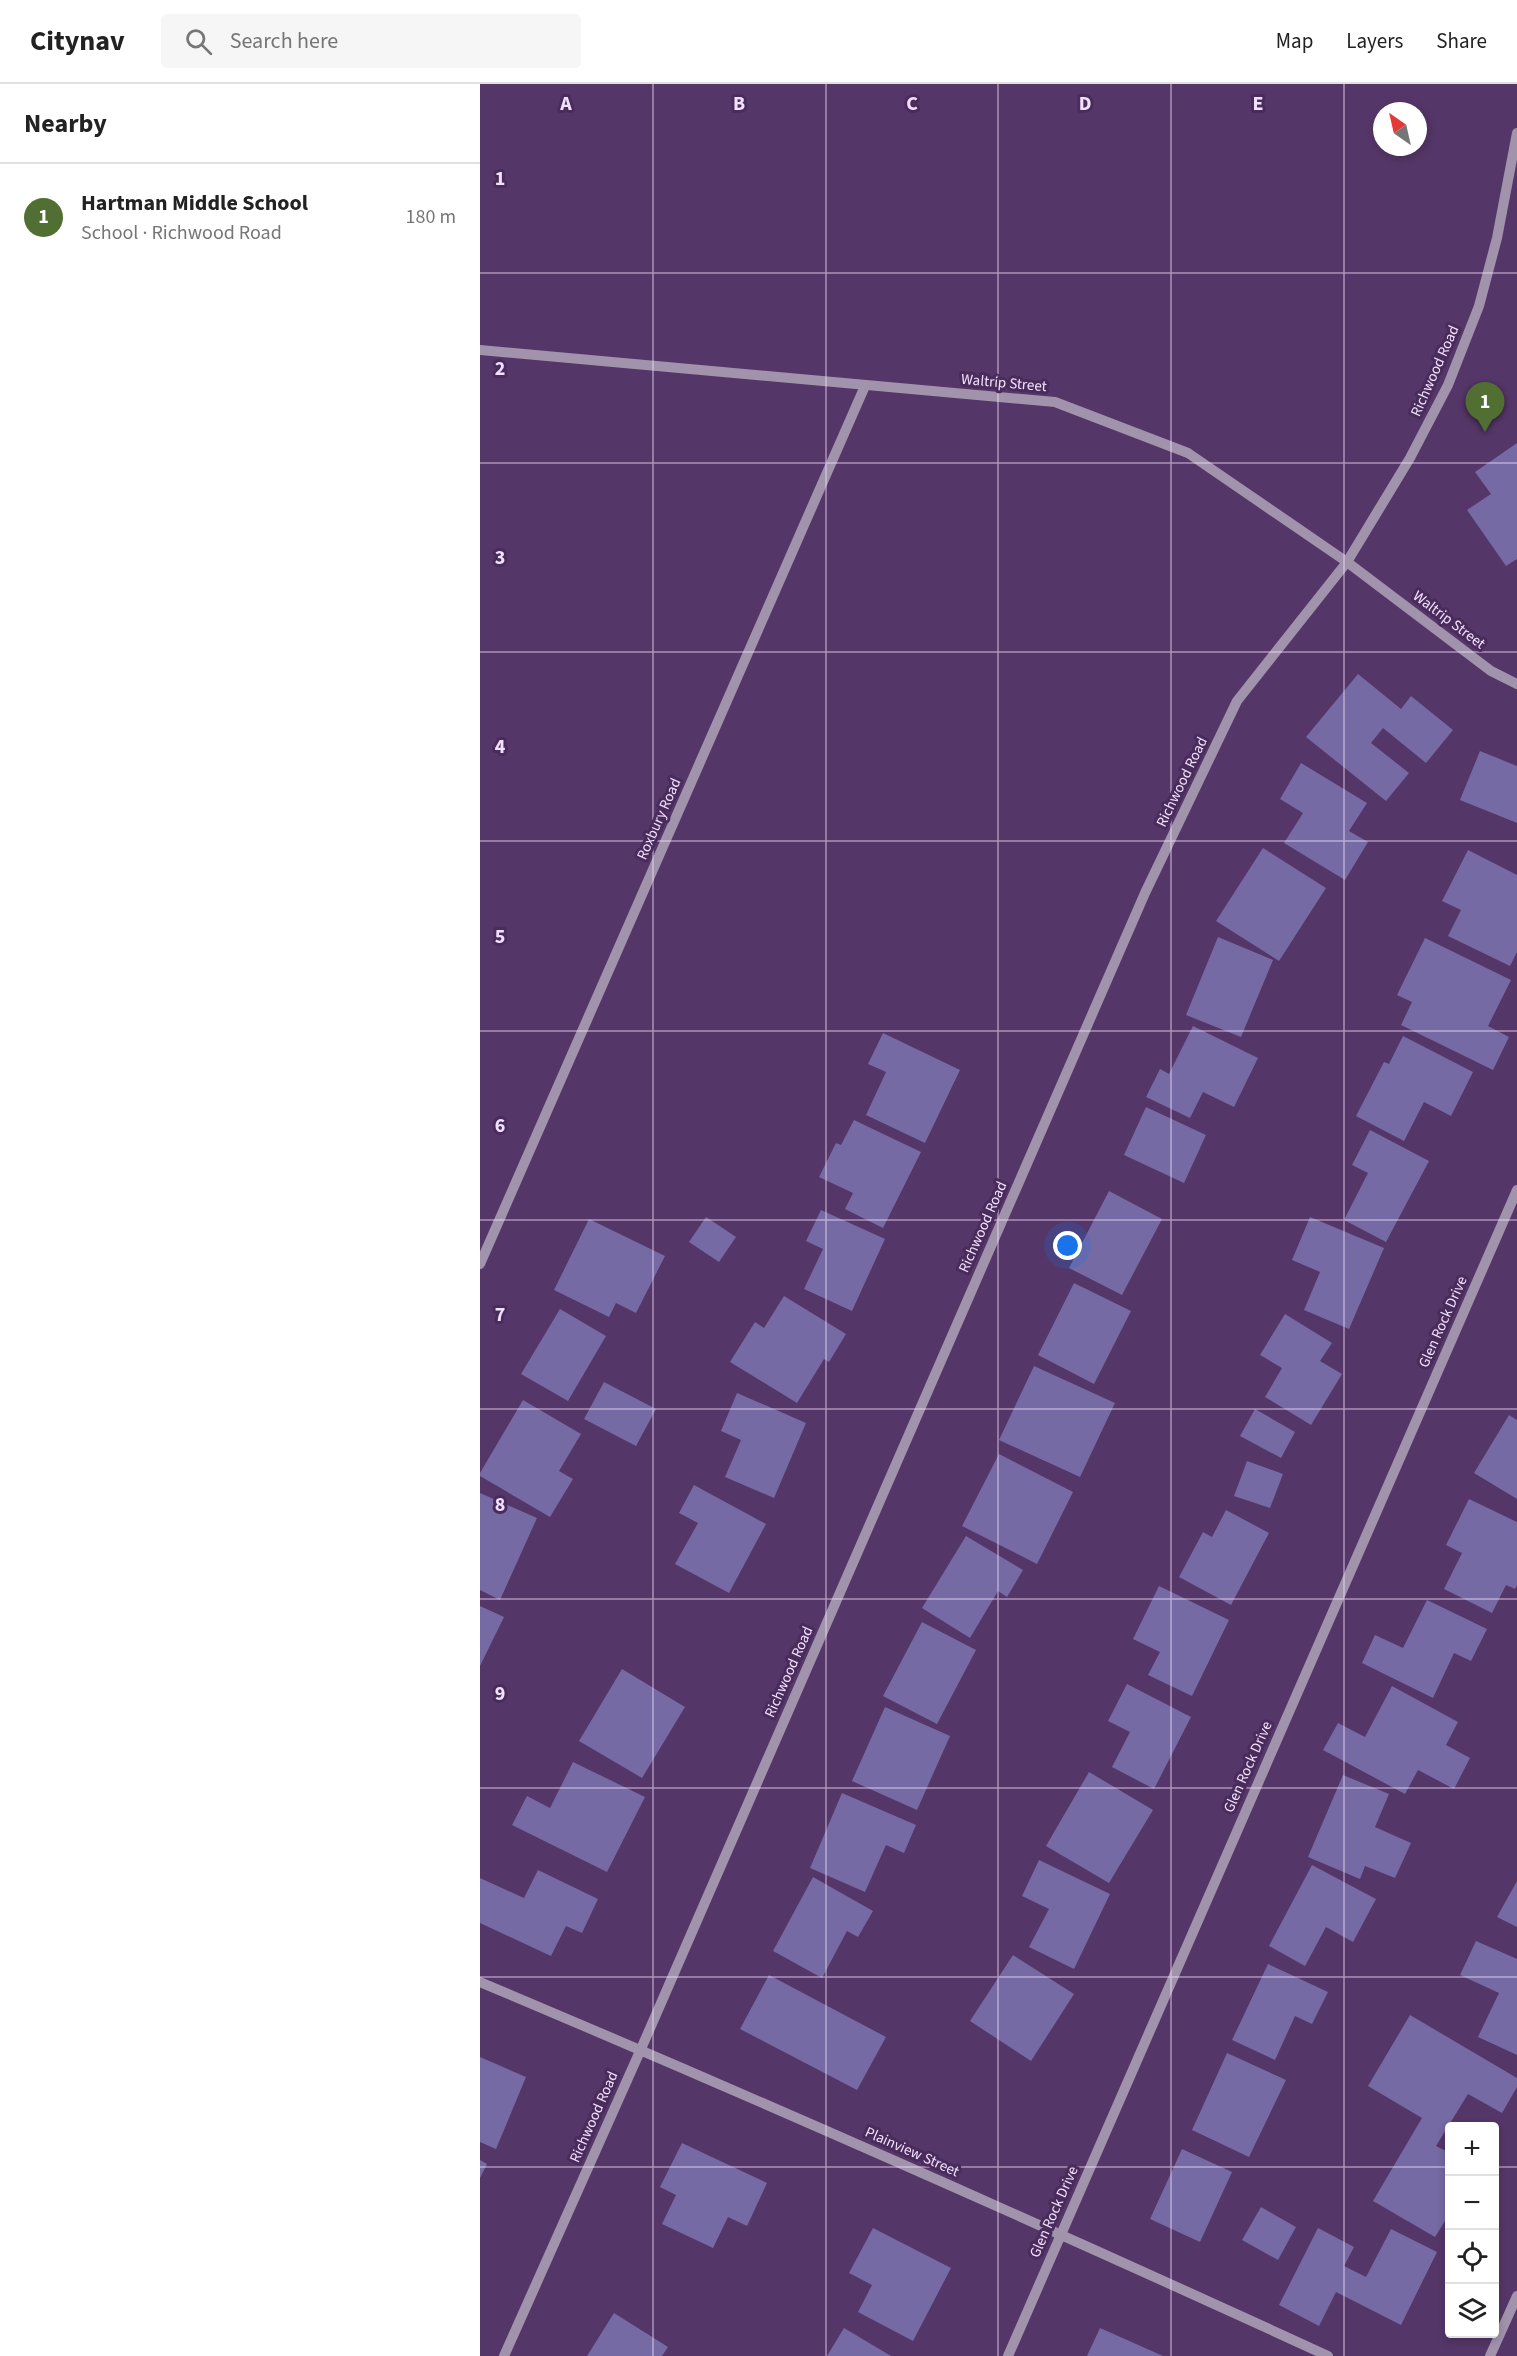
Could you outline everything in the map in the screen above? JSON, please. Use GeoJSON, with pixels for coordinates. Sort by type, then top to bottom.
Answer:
{"type":"FeatureCollection","features":[{"type":"Feature","properties":{"kind":"street","name":"Richwood Road"},"geometry":{"type":"LineString","coordinates":[[504,2356],[641,2049],[1150,883],[1238,701],[1347,562],[1410,458],[1448,385],[1479,306],[1497,238],[1517,133]]}},
{"type":"Feature","properties":{"kind":"street","name":"Waltrip Street"},"geometry":{"type":"LineString","coordinates":[[480,350],[1055,402],[1188,453],[1347,562],[1491,670],[1517,684]]}},
{"type":"Feature","properties":{"kind":"street","name":"Roxbury Road"},"geometry":{"type":"LineString","coordinates":[[480,1264],[865,386]]}},
{"type":"Feature","properties":{"kind":"street","name":"Glen Rock Drive"},"geometry":{"type":"LineString","coordinates":[[1008,2356],[1517,1190]]}},
{"type":"Feature","properties":{"kind":"street","name":"Plainview Street"},"geometry":{"type":"LineString","coordinates":[[480,1982],[641,2049],[1061,2234],[1328,2356]]}},
{"type":"Feature","properties":{"kind":"street"},"geometry":{"type":"LineString","coordinates":[[1490,2356],[1517,2296]]}},
{"type":"Feature","properties":{"kind":"building"},"geometry":{"type":"Polygon","coordinates":[[[1517,443],[1517,559],[1506,566],[1467,510],[1491,494],[1475,472],[1517,443]]]}},
{"type":"Feature","properties":{"kind":"building"},"geometry":{"type":"Polygon","coordinates":[[[1358,674],[1401,709],[1411,696],[1453,730],[1426,763],[1383,728],[1371,743],[1409,773],[1386,801],[1306,737],[1358,674]]]}},
{"type":"Feature","properties":{"kind":"building"},"geometry":{"type":"Polygon","coordinates":[[[1480,751],[1517,766],[1517,823],[1460,800],[1480,751]]]}},
{"type":"Feature","properties":{"kind":"building"},"geometry":{"type":"Polygon","coordinates":[[[1301,763],[1367,803],[1349,831],[1368,842],[1345,880],[1284,843],[1303,813],[1280,799],[1301,763]]]}},
{"type":"Feature","properties":{"kind":"building"},"geometry":{"type":"Polygon","coordinates":[[[1263,848],[1326,888],[1279,961],[1216,921],[1263,848]]]}},
{"type":"Feature","properties":{"kind":"building"},"geometry":{"type":"Polygon","coordinates":[[[1468,850],[1517,875],[1517,952],[1510,966],[1448,936],[1461,910],[1442,901],[1468,850]]]}},
{"type":"Feature","properties":{"kind":"building"},"geometry":{"type":"Polygon","coordinates":[[[1218,937],[1273,960],[1241,1037],[1186,1015],[1218,937]]]}},
{"type":"Feature","properties":{"kind":"building"},"geometry":{"type":"Polygon","coordinates":[[[1425,938],[1511,980],[1488,1026],[1509,1037],[1493,1070],[1401,1025],[1412,1002],[1397,995],[1425,938]]]}},
{"type":"Feature","properties":{"kind":"building"},"geometry":{"type":"Polygon","coordinates":[[[1193,1026],[1258,1058],[1234,1107],[1203,1092],[1190,1118],[1146,1097],[1160,1069],[1169,1074],[1193,1026]]]}},
{"type":"Feature","properties":{"kind":"building"},"geometry":{"type":"Polygon","coordinates":[[[883,1033],[960,1070],[925,1143],[866,1115],[886,1072],[868,1064],[883,1033]]]}},
{"type":"Feature","properties":{"kind":"building"},"geometry":{"type":"Polygon","coordinates":[[[1403,1036],[1473,1072],[1451,1116],[1424,1102],[1404,1141],[1356,1116],[1384,1062],[1389,1064],[1403,1036]]]}},
{"type":"Feature","properties":{"kind":"building"},"geometry":{"type":"Polygon","coordinates":[[[1146,1107],[1206,1135],[1184,1183],[1124,1155],[1146,1107]]]}},
{"type":"Feature","properties":{"kind":"building"},"geometry":{"type":"Polygon","coordinates":[[[854,1120],[921,1152],[883,1228],[845,1209],[853,1193],[819,1177],[836,1143],[841,1145],[854,1120]]]}},
{"type":"Feature","properties":{"kind":"building"},"geometry":{"type":"Polygon","coordinates":[[[1370,1130],[1429,1161],[1386,1242],[1344,1220],[1368,1173],[1352,1165],[1370,1130]]]}},
{"type":"Feature","properties":{"kind":"building"},"geometry":{"type":"Polygon","coordinates":[[[1109,1191],[1162,1219],[1122,1295],[1069,1268],[1109,1191]]]}},
{"type":"Feature","properties":{"kind":"building"},"geometry":{"type":"Polygon","coordinates":[[[821,1210],[885,1239],[852,1311],[804,1289],[823,1249],[806,1241],[821,1210]]]}},
{"type":"Feature","properties":{"kind":"building"},"geometry":{"type":"Polygon","coordinates":[[[706,1217],[736,1237],[719,1262],[689,1242],[706,1217]]]}},
{"type":"Feature","properties":{"kind":"building"},"geometry":{"type":"Polygon","coordinates":[[[1310,1217],[1384,1248],[1349,1329],[1304,1310],[1320,1272],[1292,1260],[1310,1217]]]}},
{"type":"Feature","properties":{"kind":"building"},"geometry":{"type":"Polygon","coordinates":[[[589,1219],[665,1256],[636,1313],[616,1303],[609,1317],[554,1290],[589,1219]]]}},
{"type":"Feature","properties":{"kind":"building"},"geometry":{"type":"Polygon","coordinates":[[[1074,1283],[1131,1311],[1094,1384],[1038,1355],[1074,1283]]]}},
{"type":"Feature","properties":{"kind":"building"},"geometry":{"type":"Polygon","coordinates":[[[784,1296],[846,1334],[829,1362],[824,1359],[797,1403],[730,1362],[755,1322],[764,1328],[784,1296]]]}},
{"type":"Feature","properties":{"kind":"building"},"geometry":{"type":"Polygon","coordinates":[[[560,1309],[606,1336],[568,1401],[521,1374],[560,1309]]]}},
{"type":"Feature","properties":{"kind":"building"},"geometry":{"type":"Polygon","coordinates":[[[1285,1314],[1332,1343],[1320,1361],[1342,1374],[1311,1425],[1265,1397],[1282,1368],[1260,1355],[1285,1314]]]}},
{"type":"Feature","properties":{"kind":"building"},"geometry":{"type":"Polygon","coordinates":[[[1034,1366],[1115,1403],[1080,1477],[999,1440],[1034,1366]]]}},
{"type":"Feature","properties":{"kind":"building"},"geometry":{"type":"Polygon","coordinates":[[[604,1382],[656,1409],[636,1446],[584,1419],[604,1382]]]}},
{"type":"Feature","properties":{"kind":"building"},"geometry":{"type":"Polygon","coordinates":[[[737,1393],[806,1423],[774,1498],[725,1477],[741,1440],[721,1431],[737,1393]]]}},
{"type":"Feature","properties":{"kind":"building"},"geometry":{"type":"Polygon","coordinates":[[[523,1400],[581,1434],[559,1471],[573,1479],[550,1517],[480,1476],[523,1400]]]}},
{"type":"Feature","properties":{"kind":"building"},"geometry":{"type":"Polygon","coordinates":[[[1255,1409],[1295,1432],[1281,1458],[1240,1436],[1255,1409]]]}},
{"type":"Feature","properties":{"kind":"building"},"geometry":{"type":"Polygon","coordinates":[[[1509,1415],[1517,1420],[1517,1499],[1474,1473],[1509,1415]]]}},
{"type":"Feature","properties":{"kind":"building"},"geometry":{"type":"Polygon","coordinates":[[[999,1454],[1073,1492],[1037,1564],[962,1526],[999,1454]]]}},
{"type":"Feature","properties":{"kind":"building"},"geometry":{"type":"Polygon","coordinates":[[[1247,1461],[1283,1474],[1270,1508],[1234,1496],[1247,1461]]]}},
{"type":"Feature","properties":{"kind":"building"},"geometry":{"type":"Polygon","coordinates":[[[694,1485],[766,1524],[729,1593],[675,1564],[698,1523],[679,1513],[694,1485]]]}},
{"type":"Feature","properties":{"kind":"building"},"geometry":{"type":"Polygon","coordinates":[[[480,1493],[537,1518],[500,1600],[480,1590],[480,1493]]]}},
{"type":"Feature","properties":{"kind":"building"},"geometry":{"type":"Polygon","coordinates":[[[1469,1499],[1517,1522],[1517,1585],[1515,1589],[1506,1585],[1492,1613],[1444,1589],[1462,1553],[1446,1545],[1469,1499]]]}},
{"type":"Feature","properties":{"kind":"building"},"geometry":{"type":"Polygon","coordinates":[[[1226,1510],[1269,1533],[1231,1605],[1179,1577],[1203,1532],[1212,1537],[1226,1510]]]}},
{"type":"Feature","properties":{"kind":"building"},"geometry":{"type":"Polygon","coordinates":[[[966,1536],[1023,1570],[1007,1597],[998,1591],[970,1638],[922,1608],[966,1536]]]}},
{"type":"Feature","properties":{"kind":"building"},"geometry":{"type":"Polygon","coordinates":[[[1159,1586],[1229,1620],[1192,1696],[1148,1675],[1160,1652],[1133,1639],[1159,1586]]]}},
{"type":"Feature","properties":{"kind":"building"},"geometry":{"type":"Polygon","coordinates":[[[1427,1600],[1487,1629],[1471,1661],[1454,1653],[1433,1698],[1362,1663],[1375,1635],[1403,1648],[1427,1600]]]}},
{"type":"Feature","properties":{"kind":"building"},"geometry":{"type":"Polygon","coordinates":[[[480,1606],[504,1617],[480,1666],[480,1606]]]}},
{"type":"Feature","properties":{"kind":"building"},"geometry":{"type":"Polygon","coordinates":[[[922,1622],[976,1650],[937,1724],[883,1696],[922,1622]]]}},
{"type":"Feature","properties":{"kind":"building"},"geometry":{"type":"Polygon","coordinates":[[[622,1669],[685,1707],[642,1778],[579,1741],[622,1669]]]}},
{"type":"Feature","properties":{"kind":"building"},"geometry":{"type":"Polygon","coordinates":[[[1127,1684],[1191,1717],[1154,1789],[1112,1767],[1130,1732],[1108,1721],[1127,1684]]]}},
{"type":"Feature","properties":{"kind":"building"},"geometry":{"type":"Polygon","coordinates":[[[1392,1686],[1458,1722],[1446,1745],[1470,1758],[1454,1789],[1418,1770],[1405,1794],[1323,1750],[1338,1723],[1365,1737],[1392,1686]]]}},
{"type":"Feature","properties":{"kind":"building"},"geometry":{"type":"Polygon","coordinates":[[[885,1707],[950,1736],[917,1810],[852,1781],[885,1707]]]}},
{"type":"Feature","properties":{"kind":"building"},"geometry":{"type":"Polygon","coordinates":[[[573,1762],[645,1797],[607,1872],[512,1825],[527,1796],[550,1808],[573,1762]]]}},
{"type":"Feature","properties":{"kind":"building"},"geometry":{"type":"Polygon","coordinates":[[[1089,1772],[1153,1810],[1109,1883],[1046,1846],[1089,1772]]]}},
{"type":"Feature","properties":{"kind":"building"},"geometry":{"type":"Polygon","coordinates":[[[1343,1775],[1389,1794],[1375,1827],[1411,1843],[1395,1878],[1365,1866],[1360,1879],[1308,1857],[1343,1775]]]}},
{"type":"Feature","properties":{"kind":"building"},"geometry":{"type":"Polygon","coordinates":[[[842,1793],[916,1825],[904,1853],[886,1845],[865,1892],[810,1868],[842,1793]]]}},
{"type":"Feature","properties":{"kind":"building"},"geometry":{"type":"Polygon","coordinates":[[[1039,1860],[1110,1894],[1074,1969],[1029,1947],[1049,1909],[1022,1896],[1039,1860]]]}},
{"type":"Feature","properties":{"kind":"building"},"geometry":{"type":"Polygon","coordinates":[[[1312,1865],[1376,1899],[1353,1942],[1326,1927],[1305,1966],[1269,1946],[1312,1865]]]}},
{"type":"Feature","properties":{"kind":"building"},"geometry":{"type":"Polygon","coordinates":[[[538,1870],[598,1899],[582,1933],[566,1926],[551,1956],[480,1923],[480,1878],[524,1898],[538,1870]]]}},
{"type":"Feature","properties":{"kind":"building"},"geometry":{"type":"Polygon","coordinates":[[[813,1877],[873,1911],[858,1937],[847,1931],[822,1978],[773,1951],[813,1877]]]}},
{"type":"Feature","properties":{"kind":"building"},"geometry":{"type":"Polygon","coordinates":[[[1517,1881],[1517,1927],[1497,1917],[1517,1881]]]}},
{"type":"Feature","properties":{"kind":"building"},"geometry":{"type":"Polygon","coordinates":[[[1476,1941],[1517,1959],[1517,2055],[1478,2037],[1499,1993],[1460,1975],[1476,1941]]]}},
{"type":"Feature","properties":{"kind":"building"},"geometry":{"type":"Polygon","coordinates":[[[1013,1955],[1074,1994],[1031,2061],[970,2021],[1013,1955]]]}},
{"type":"Feature","properties":{"kind":"building"},"geometry":{"type":"Polygon","coordinates":[[[1268,1964],[1328,1992],[1312,2024],[1295,2016],[1275,2060],[1232,2040],[1268,1964]]]}},
{"type":"Feature","properties":{"kind":"building"},"geometry":{"type":"Polygon","coordinates":[[[769,1975],[886,2037],[857,2090],[740,2029],[769,1975]]]}},
{"type":"Feature","properties":{"kind":"building"},"geometry":{"type":"Polygon","coordinates":[[[1410,2015],[1517,2078],[1517,2087],[1502,2113],[1468,2094],[1451,2122],[1445,2122],[1445,2131],[1436,2146],[1445,2150],[1445,2221],[1435,2237],[1373,2201],[1422,2118],[1368,2086],[1410,2015]]]}},
{"type":"Feature","properties":{"kind":"building"},"geometry":{"type":"Polygon","coordinates":[[[1227,2053],[1286,2080],[1249,2157],[1192,2130],[1227,2053]]]}},
{"type":"Feature","properties":{"kind":"building"},"geometry":{"type":"Polygon","coordinates":[[[480,2057],[526,2077],[496,2149],[480,2142],[480,2057]]]}},
{"type":"Feature","properties":{"kind":"building"},"geometry":{"type":"Polygon","coordinates":[[[682,2143],[767,2183],[747,2226],[728,2217],[713,2248],[662,2224],[676,2195],[660,2187],[682,2143]]]}},
{"type":"Feature","properties":{"kind":"building"},"geometry":{"type":"Polygon","coordinates":[[[1182,2149],[1232,2172],[1200,2242],[1150,2219],[1182,2149]]]}},
{"type":"Feature","properties":{"kind":"building"},"geometry":{"type":"Polygon","coordinates":[[[480,2160],[487,2164],[480,2178],[480,2160]]]}},
{"type":"Feature","properties":{"kind":"building"},"geometry":{"type":"Polygon","coordinates":[[[1261,2207],[1296,2227],[1278,2260],[1242,2240],[1261,2207]]]}},
{"type":"Feature","properties":{"kind":"building"},"geometry":{"type":"Polygon","coordinates":[[[873,2228],[951,2268],[913,2341],[858,2312],[872,2285],[849,2273],[873,2228]]]}},
{"type":"Feature","properties":{"kind":"building"},"geometry":{"type":"Polygon","coordinates":[[[1318,2228],[1354,2247],[1344,2266],[1366,2277],[1391,2229],[1437,2252],[1401,2325],[1336,2292],[1319,2326],[1279,2305],[1318,2228]]]}},
{"type":"Feature","properties":{"kind":"building"},"geometry":{"type":"Polygon","coordinates":[[[614,2313],[668,2347],[662,2356],[587,2356],[614,2313]]]}},
{"type":"Feature","properties":{"kind":"building"},"geometry":{"type":"Polygon","coordinates":[[[844,2328],[891,2356],[827,2356],[844,2328]]]}},
{"type":"Feature","properties":{"kind":"building"},"geometry":{"type":"Polygon","coordinates":[[[1100,2328],[1163,2356],[1087,2356],[1100,2328]]]}},
{"type":"Feature","properties":{"kind":"place","name":"Hartman Middle School"},"geometry":{"type":"Point","coordinates":[1485,432]}}]}
